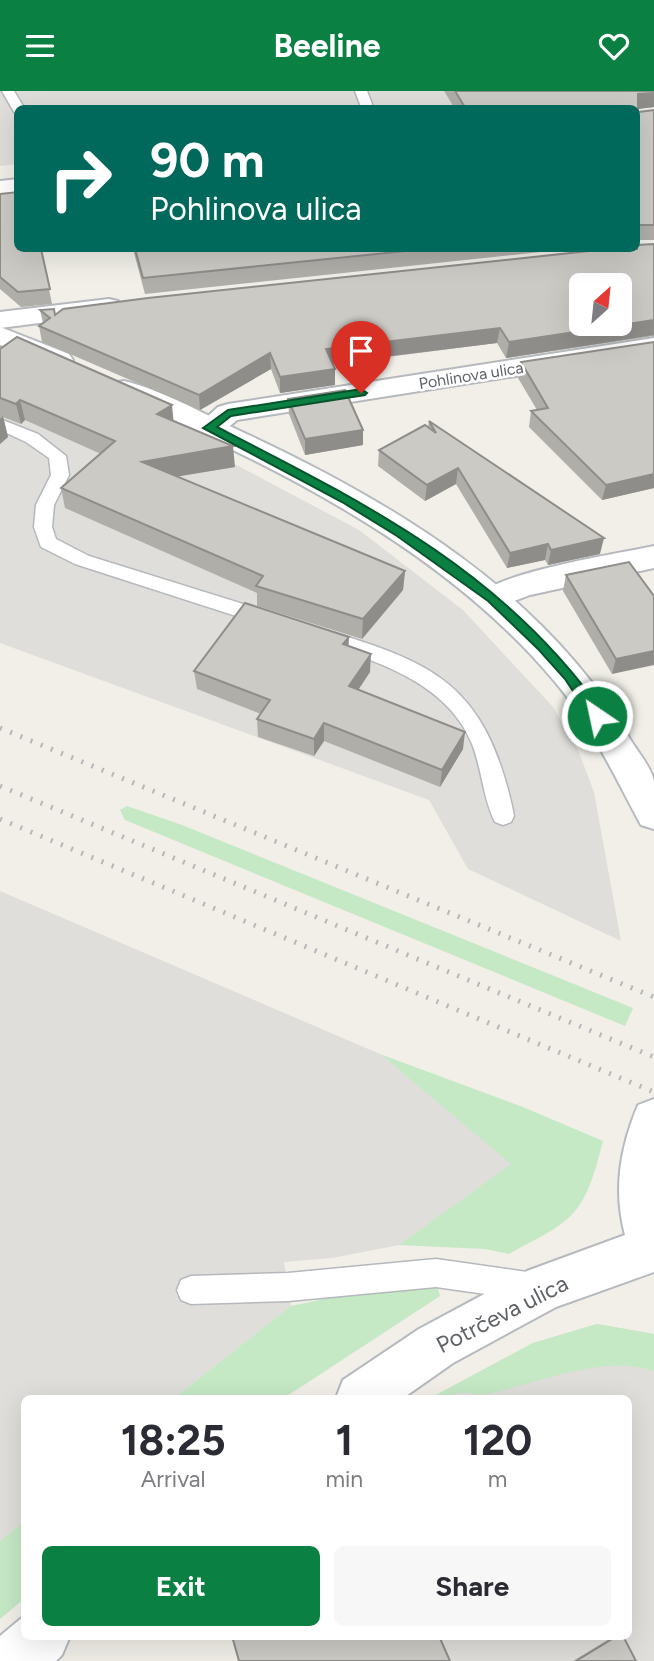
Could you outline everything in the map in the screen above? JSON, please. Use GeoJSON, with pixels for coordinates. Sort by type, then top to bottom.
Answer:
{"type":"FeatureCollection","features":[{"type":"Feature","properties":{"kind":"street"},"geometry":{"type":"LineString","coordinates":[[0,320],[128,305]]}},
{"type":"Feature","properties":{"kind":"street"},"geometry":{"type":"LineString","coordinates":[[0,335],[93,375],[218,420],[402,533],[493,598],[544,646],[570,676],[597,716],[654,814]]}},
{"type":"Feature","properties":{"kind":"street","name":"Pohlinova ulica"},"geometry":{"type":"LineString","coordinates":[[218,420],[654,347]]}},
{"type":"Feature","properties":{"kind":"street"},"geometry":{"type":"LineString","coordinates":[[493,598],[522,586],[654,557]]}},
{"type":"Feature","properties":{"kind":"street"},"geometry":{"type":"LineString","coordinates":[[653,1250],[642,1215],[640,1168],[654,1120]]}},
{"type":"Feature","properties":{"kind":"street","name":"Potrčeva ulica"},"geometry":{"type":"LineString","coordinates":[[365,1395],[436,1346],[544,1289],[653,1250]]}},
{"type":"Feature","properties":{"kind":"street"},"geometry":{"type":"LineString","coordinates":[[14,1661],[38,1640]]}},
{"type":"Feature","properties":{"kind":"lane"},"geometry":{"type":"LineString","coordinates":[[0,424],[32,438],[57,456],[60,475],[45,505],[43,527],[48,543],[82,560],[281,623]]}},
{"type":"Feature","properties":{"kind":"lane"},"geometry":{"type":"LineString","coordinates":[[307,632],[413,670],[450,696],[477,731],[493,773],[503,816]]}},
{"type":"Feature","properties":{"kind":"lane"},"geometry":{"type":"LineString","coordinates":[[191,1290],[288,1287],[436,1273],[544,1289]]}},
{"type":"Feature","properties":{"kind":"shaded area"},"geometry":{"type":"Polygon","coordinates":[[[0,91],[654,91],[569,105],[14,105],[14,164],[0,166],[0,91]]]}},
{"type":"Feature","properties":{"kind":"shaded area"},"geometry":{"type":"Polygon","coordinates":[[[0,354],[214,453],[359,530],[463,610],[553,707],[578,750],[594,792],[621,941],[468,869],[429,800],[0,643],[0,354]]]}},
{"type":"Feature","properties":{"kind":"shaded area"},"geometry":{"type":"Polygon","coordinates":[[[0,891],[380,1054],[512,1164],[399,1245],[332,1258],[284,1262],[291,1306],[178,1395],[21,1395],[21,1524],[0,1541],[0,891]]]}},
{"type":"Feature","properties":{"kind":"shaded area"},"geometry":{"type":"Polygon","coordinates":[[[597,1324],[654,1334],[654,1661],[241,1661],[235,1640],[632,1640],[632,1395],[436,1395],[533,1343],[597,1324]]]}},
{"type":"Feature","properties":{"kind":"green space"},"geometry":{"type":"Polygon","coordinates":[[[127,806],[182,825],[633,1008],[625,1026],[125,820],[120,810],[127,806]]]}},
{"type":"Feature","properties":{"kind":"green space"},"geometry":{"type":"Polygon","coordinates":[[[380,1054],[523,1107],[603,1141],[586,1194],[574,1213],[553,1230],[509,1254],[485,1249],[399,1245],[511,1164],[380,1054]]]}},
{"type":"Feature","properties":{"kind":"green space"},"geometry":{"type":"Polygon","coordinates":[[[408,1288],[438,1289],[440,1296],[289,1395],[178,1395],[291,1306],[353,1293],[408,1288]]]}},
{"type":"Feature","properties":{"kind":"green space"},"geometry":{"type":"Polygon","coordinates":[[[597,1324],[654,1334],[654,1371],[635,1367],[593,1368],[488,1394],[436,1395],[533,1343],[597,1324]]]}},
{"type":"Feature","properties":{"kind":"green space"},"geometry":{"type":"Polygon","coordinates":[[[21,1524],[21,1602],[0,1619],[0,1541],[21,1524]]]}},
{"type":"Feature","properties":{"kind":"building"},"geometry":{"type":"Polygon","coordinates":[[[455,91],[654,91],[638,94],[638,105],[464,105],[455,91]]]}},
{"type":"Feature","properties":{"kind":"building"},"geometry":{"type":"Polygon","coordinates":[[[654,110],[654,225],[640,225],[640,112],[654,110]]]}},
{"type":"Feature","properties":{"kind":"building"},"geometry":{"type":"Polygon","coordinates":[[[14,192],[14,252],[42,252],[50,289],[18,292],[0,277],[0,194],[14,192]]]}},
{"type":"Feature","properties":{"kind":"building"},"geometry":{"type":"Polygon","coordinates":[[[654,244],[654,320],[632,323],[632,273],[569,273],[569,333],[509,342],[500,328],[326,349],[335,369],[280,377],[270,353],[199,395],[39,326],[50,318],[40,310],[54,309],[55,315],[63,309],[580,252],[640,252],[640,245],[654,244]]]}},
{"type":"Feature","properties":{"kind":"building"},"geometry":{"type":"Polygon","coordinates":[[[136,252],[396,252],[143,278],[136,252]]]}},
{"type":"Feature","properties":{"kind":"building"},"geometry":{"type":"Polygon","coordinates":[[[17,337],[172,405],[157,414],[233,446],[142,462],[405,571],[363,619],[256,586],[263,576],[61,488],[115,441],[20,400],[16,404],[0,398],[0,349],[17,337]]]}},
{"type":"Feature","properties":{"kind":"building"},"geometry":{"type":"Polygon","coordinates":[[[654,342],[654,474],[606,485],[531,411],[548,408],[521,362],[654,342]]]}},
{"type":"Feature","properties":{"kind":"building"},"geometry":{"type":"Polygon","coordinates":[[[345,390],[363,430],[305,439],[288,399],[345,390]]]}},
{"type":"Feature","properties":{"kind":"building"},"geometry":{"type":"Polygon","coordinates":[[[429,421],[604,538],[551,550],[548,544],[510,553],[458,468],[427,485],[379,450],[425,425],[436,433],[429,421]]]}},
{"type":"Feature","properties":{"kind":"building"},"geometry":{"type":"Polygon","coordinates":[[[629,562],[654,596],[654,651],[616,659],[566,575],[629,562]]]}},
{"type":"Feature","properties":{"kind":"building"},"geometry":{"type":"Polygon","coordinates":[[[245,603],[349,637],[343,644],[371,654],[349,686],[465,732],[442,770],[324,723],[314,739],[257,719],[270,700],[194,671],[245,603]]]}},
{"type":"Feature","properties":{"kind":"building"},"geometry":{"type":"Polygon","coordinates":[[[233,1640],[441,1640],[450,1661],[239,1661],[233,1640]]]}},
{"type":"Feature","properties":{"kind":"building"},"geometry":{"type":"Polygon","coordinates":[[[610,1640],[625,1640],[636,1661],[576,1661],[610,1640]]]}},
{"type":"Feature","properties":{"kind":"railway"},"geometry":{"type":"LineString","coordinates":[[0,728],[654,997]]}},
{"type":"Feature","properties":{"kind":"railway"},"geometry":{"type":"LineString","coordinates":[[0,786],[654,1057]]}},
{"type":"Feature","properties":{"kind":"railway"},"geometry":{"type":"LineString","coordinates":[[0,819],[654,1092]]}},
{"type":"Feature","properties":{"kind":"route"},"geometry":{"type":"LineString","coordinates":[[361,393],[228,413],[209,428],[347,499],[402,533],[493,598],[544,646],[570,676],[597,716]]}}]}
